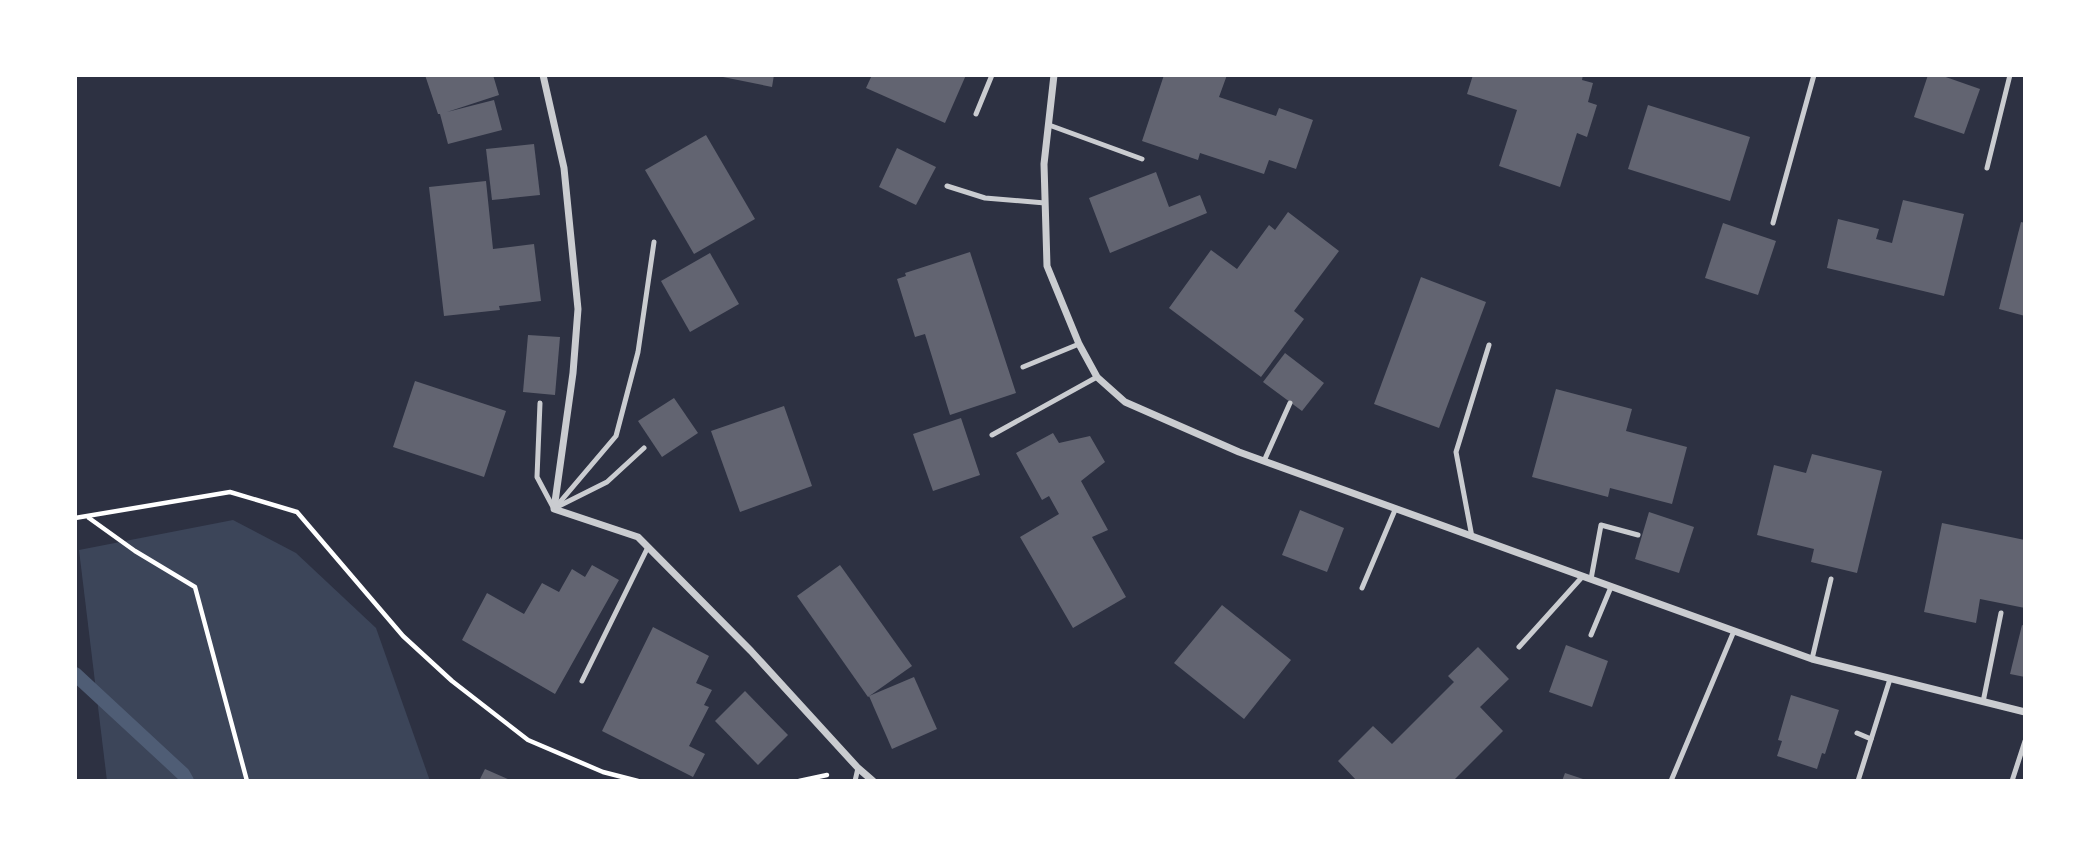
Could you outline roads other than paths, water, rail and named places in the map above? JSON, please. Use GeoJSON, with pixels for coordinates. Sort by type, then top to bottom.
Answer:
{"type":"FeatureCollection","features":[{"type":"Feature","properties":{"kind":"street"},"geometry":{"type":"LineString","coordinates":[[543,75],[564,167],[578,309],[573,373],[554,509],[638,537],[751,651],[873,781]]}},
{"type":"Feature","properties":{"kind":"street"},"geometry":{"type":"LineString","coordinates":[[1054,75],[1044,164],[1047,266],[1079,344],[1097,377],[1125,402],[1264,461],[1812,659],[2025,712]]}},
{"type":"Feature","properties":{"kind":"lane"},"geometry":{"type":"LineString","coordinates":[[976,114],[992,75]]}},
{"type":"Feature","properties":{"kind":"lane"},"geometry":{"type":"LineString","coordinates":[[1773,223],[1814,75]]}},
{"type":"Feature","properties":{"kind":"lane"},"geometry":{"type":"LineString","coordinates":[[1986,169],[2010,75]]}},
{"type":"Feature","properties":{"kind":"lane"},"geometry":{"type":"LineString","coordinates":[[1049,125],[1142,159]]}},
{"type":"Feature","properties":{"kind":"lane"},"geometry":{"type":"LineString","coordinates":[[947,186],[985,198],[1045,203]]}},
{"type":"Feature","properties":{"kind":"lane"},"geometry":{"type":"LineString","coordinates":[[554,509],[616,436],[638,352],[654,242]]}},
{"type":"Feature","properties":{"kind":"lane"},"geometry":{"type":"LineString","coordinates":[[1023,367],[1079,344]]}},
{"type":"Feature","properties":{"kind":"lane"},"geometry":{"type":"LineString","coordinates":[[1472,537],[1456,452],[1489,345]]}},
{"type":"Feature","properties":{"kind":"lane"},"geometry":{"type":"LineString","coordinates":[[992,435],[1097,377]]}},
{"type":"Feature","properties":{"kind":"lane"},"geometry":{"type":"LineString","coordinates":[[540,403],[537,477],[554,509]]}},
{"type":"Feature","properties":{"kind":"lane"},"geometry":{"type":"LineString","coordinates":[[1264,461],[1290,403]]}},
{"type":"Feature","properties":{"kind":"lane"},"geometry":{"type":"LineString","coordinates":[[554,509],[607,482],[643,448]]}},
{"type":"Feature","properties":{"kind":"lane"},"geometry":{"type":"LineString","coordinates":[[1362,589],[1395,510]]}},
{"type":"Feature","properties":{"kind":"lane"},"geometry":{"type":"LineString","coordinates":[[1519,647],[1587,578],[1601,525],[1638,535]]}},
{"type":"Feature","properties":{"kind":"lane"},"geometry":{"type":"LineString","coordinates":[[582,681],[648,547]]}},
{"type":"Feature","properties":{"kind":"lane"},"geometry":{"type":"LineString","coordinates":[[1812,659],[1832,579]]}},
{"type":"Feature","properties":{"kind":"lane"},"geometry":{"type":"LineString","coordinates":[[1591,635],[1611,587]]}},
{"type":"Feature","properties":{"kind":"lane"},"geometry":{"type":"LineString","coordinates":[[1983,702],[2001,613]]}},
{"type":"Feature","properties":{"kind":"lane"},"geometry":{"type":"LineString","coordinates":[[1671,781],[1734,631]]}},
{"type":"Feature","properties":{"kind":"lane"},"geometry":{"type":"LineString","coordinates":[[1858,781],[1890,678]]}},
{"type":"Feature","properties":{"kind":"lane"},"geometry":{"type":"LineString","coordinates":[[1857,733],[1871,739]]}},
{"type":"Feature","properties":{"kind":"lane"},"geometry":{"type":"LineString","coordinates":[[2012,781],[2025,741]]}},
{"type":"Feature","properties":{"kind":"lane"},"geometry":{"type":"LineString","coordinates":[[855,781],[858,768]]}},
{"type":"Feature","properties":{"kind":"waterway"},"geometry":{"type":"LineString","coordinates":[[75,674],[183,774],[187,781]]}}]}
